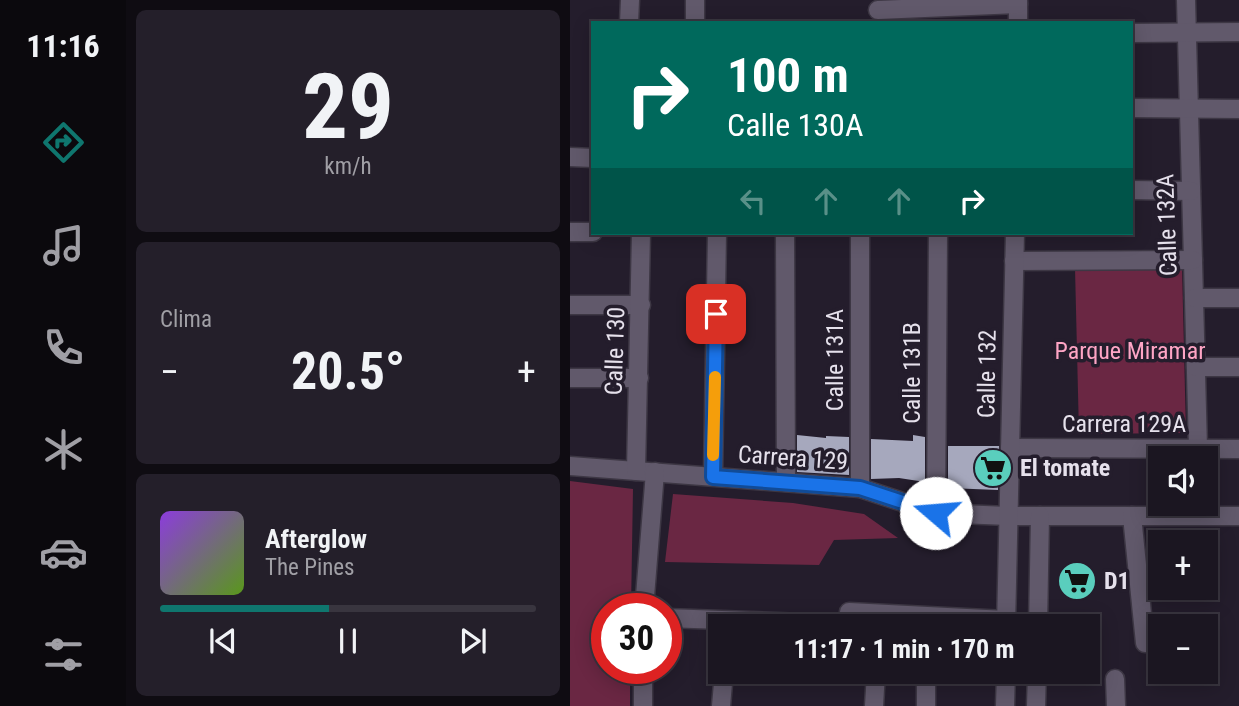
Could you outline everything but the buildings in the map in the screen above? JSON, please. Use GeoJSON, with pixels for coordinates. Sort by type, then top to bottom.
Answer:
{"type":"FeatureCollection","features":[{"type":"Feature","properties":{"kind":"street"},"geometry":{"type":"LineString","coordinates":[[629,21],[630,0]]}},
{"type":"Feature","properties":{"kind":"street"},"geometry":{"type":"LineString","coordinates":[[695,0],[695,21]]}},
{"type":"Feature","properties":{"kind":"street","name":"Calle 132A"},"geometry":{"type":"LineString","coordinates":[[1186,0],[1198,446]]}},
{"type":"Feature","properties":{"kind":"street"},"geometry":{"type":"LineString","coordinates":[[877,10],[1018,9]]}},
{"type":"Feature","properties":{"kind":"street"},"geometry":{"type":"LineString","coordinates":[[1133,33],[1238,32]]}},
{"type":"Feature","properties":{"kind":"street"},"geometry":{"type":"LineString","coordinates":[[1133,108],[1238,109]]}},
{"type":"Feature","properties":{"kind":"street"},"geometry":{"type":"LineString","coordinates":[[570,157],[591,158]]}},
{"type":"Feature","properties":{"kind":"street"},"geometry":{"type":"LineString","coordinates":[[1133,190],[1191,191]]}},
{"type":"Feature","properties":{"kind":"street"},"geometry":{"type":"LineString","coordinates":[[570,232],[591,232]]}},
{"type":"Feature","properties":{"kind":"street","name":"Calle 130"},"geometry":{"type":"LineString","coordinates":[[636,471],[641,235]]}},
{"type":"Feature","properties":{"kind":"street"},"geometry":{"type":"LineString","coordinates":[[713,477],[717,235]]}},
{"type":"Feature","properties":{"kind":"street"},"geometry":{"type":"LineString","coordinates":[[785,235],[786,482]]}},
{"type":"Feature","properties":{"kind":"street","name":"Calle 131A"},"geometry":{"type":"LineString","coordinates":[[860,235],[860,488]]}},
{"type":"Feature","properties":{"kind":"street","name":"Calle 131B"},"geometry":{"type":"LineString","coordinates":[[936,513],[938,235]]}},
{"type":"Feature","properties":{"kind":"street","name":"Calle 132"},"geometry":{"type":"LineString","coordinates":[[1006,614],[1015,235]]}},
{"type":"Feature","properties":{"kind":"street"},"geometry":{"type":"LineString","coordinates":[[1014,261],[1193,260]]}},
{"type":"Feature","properties":{"kind":"street"},"geometry":{"type":"LineString","coordinates":[[1194,298],[1238,298]]}},
{"type":"Feature","properties":{"kind":"street"},"geometry":{"type":"LineString","coordinates":[[570,304],[641,305]]}},
{"type":"Feature","properties":{"kind":"street"},"geometry":{"type":"LineString","coordinates":[[1196,367],[1238,368]]}},
{"type":"Feature","properties":{"kind":"street"},"geometry":{"type":"LineString","coordinates":[[570,378],[639,378]]}},
{"type":"Feature","properties":{"kind":"street","name":"Carrera 129A"},"geometry":{"type":"LineString","coordinates":[[1010,448],[1148,448]]}},
{"type":"Feature","properties":{"kind":"street","name":"Carrera 129A"},"geometry":{"type":"LineString","coordinates":[[1218,448],[1238,449]]}},
{"type":"Feature","properties":{"kind":"street","name":"Carrera 129"},"geometry":{"type":"LineString","coordinates":[[570,466],[860,488],[936,513],[1008,516],[1238,516]]}},
{"type":"Feature","properties":{"kind":"street"},"geometry":{"type":"LineString","coordinates":[[645,593],[655,472]]}},
{"type":"Feature","properties":{"kind":"street"},"geometry":{"type":"LineString","coordinates":[[1038,614],[1040,516]]}},
{"type":"Feature","properties":{"kind":"street"},"geometry":{"type":"LineString","coordinates":[[1132,516],[1145,643]]}},
{"type":"Feature","properties":{"kind":"street"},"geometry":{"type":"LineString","coordinates":[[849,612],[856,614]]}},
{"type":"Feature","properties":{"kind":"street"},"geometry":{"type":"LineString","coordinates":[[682,619],[708,621]]}},
{"type":"Feature","properties":{"kind":"street"},"geometry":{"type":"LineString","coordinates":[[1115,679],[1116,706]]}},
{"type":"Feature","properties":{"kind":"street"},"geometry":{"type":"LineString","coordinates":[[643,684],[643,706]]}},
{"type":"Feature","properties":{"kind":"street"},"geometry":{"type":"LineString","coordinates":[[721,706],[723,684]]}},
{"type":"Feature","properties":{"kind":"street"},"geometry":{"type":"LineString","coordinates":[[874,706],[875,684]]}},
{"type":"Feature","properties":{"kind":"street"},"geometry":{"type":"LineString","coordinates":[[926,684],[926,706]]}},
{"type":"Feature","properties":{"kind":"street"},"geometry":{"type":"LineString","coordinates":[[1005,706],[1006,684]]}},
{"type":"Feature","properties":{"kind":"street"},"geometry":{"type":"LineString","coordinates":[[1036,706],[1037,684]]}},
{"type":"Feature","properties":{"kind":"green space","name":"Parque Miramar"},"geometry":{"type":"Polygon","coordinates":[[[1182,267],[1186,433],[1079,434],[1075,268],[1182,267]]]}},
{"type":"Feature","properties":{"kind":"green space"},"geometry":{"type":"Polygon","coordinates":[[[570,481],[633,489],[631,593],[591,593],[591,684],[630,684],[630,706],[570,706],[570,481]]]}},
{"type":"Feature","properties":{"kind":"green space"},"geometry":{"type":"Polygon","coordinates":[[[673,494],[793,503],[864,514],[898,538],[834,540],[819,565],[665,562],[673,494]]]}},
{"type":"Feature","properties":{"kind":"slow traffic"},"geometry":{"type":"LineString","coordinates":[[713,455],[715,377]]}},
{"type":"Feature","properties":{"kind":"place","name":"El tomate"},"geometry":{"type":"Point","coordinates":[993,468]}},
{"type":"Feature","properties":{"kind":"place","name":"D1"},"geometry":{"type":"Point","coordinates":[1077,581]}},
{"type":"Feature","properties":{"kind":"route"},"geometry":{"type":"LineString","coordinates":[[716,314],[713,477],[860,488],[936,513]]}}]}
